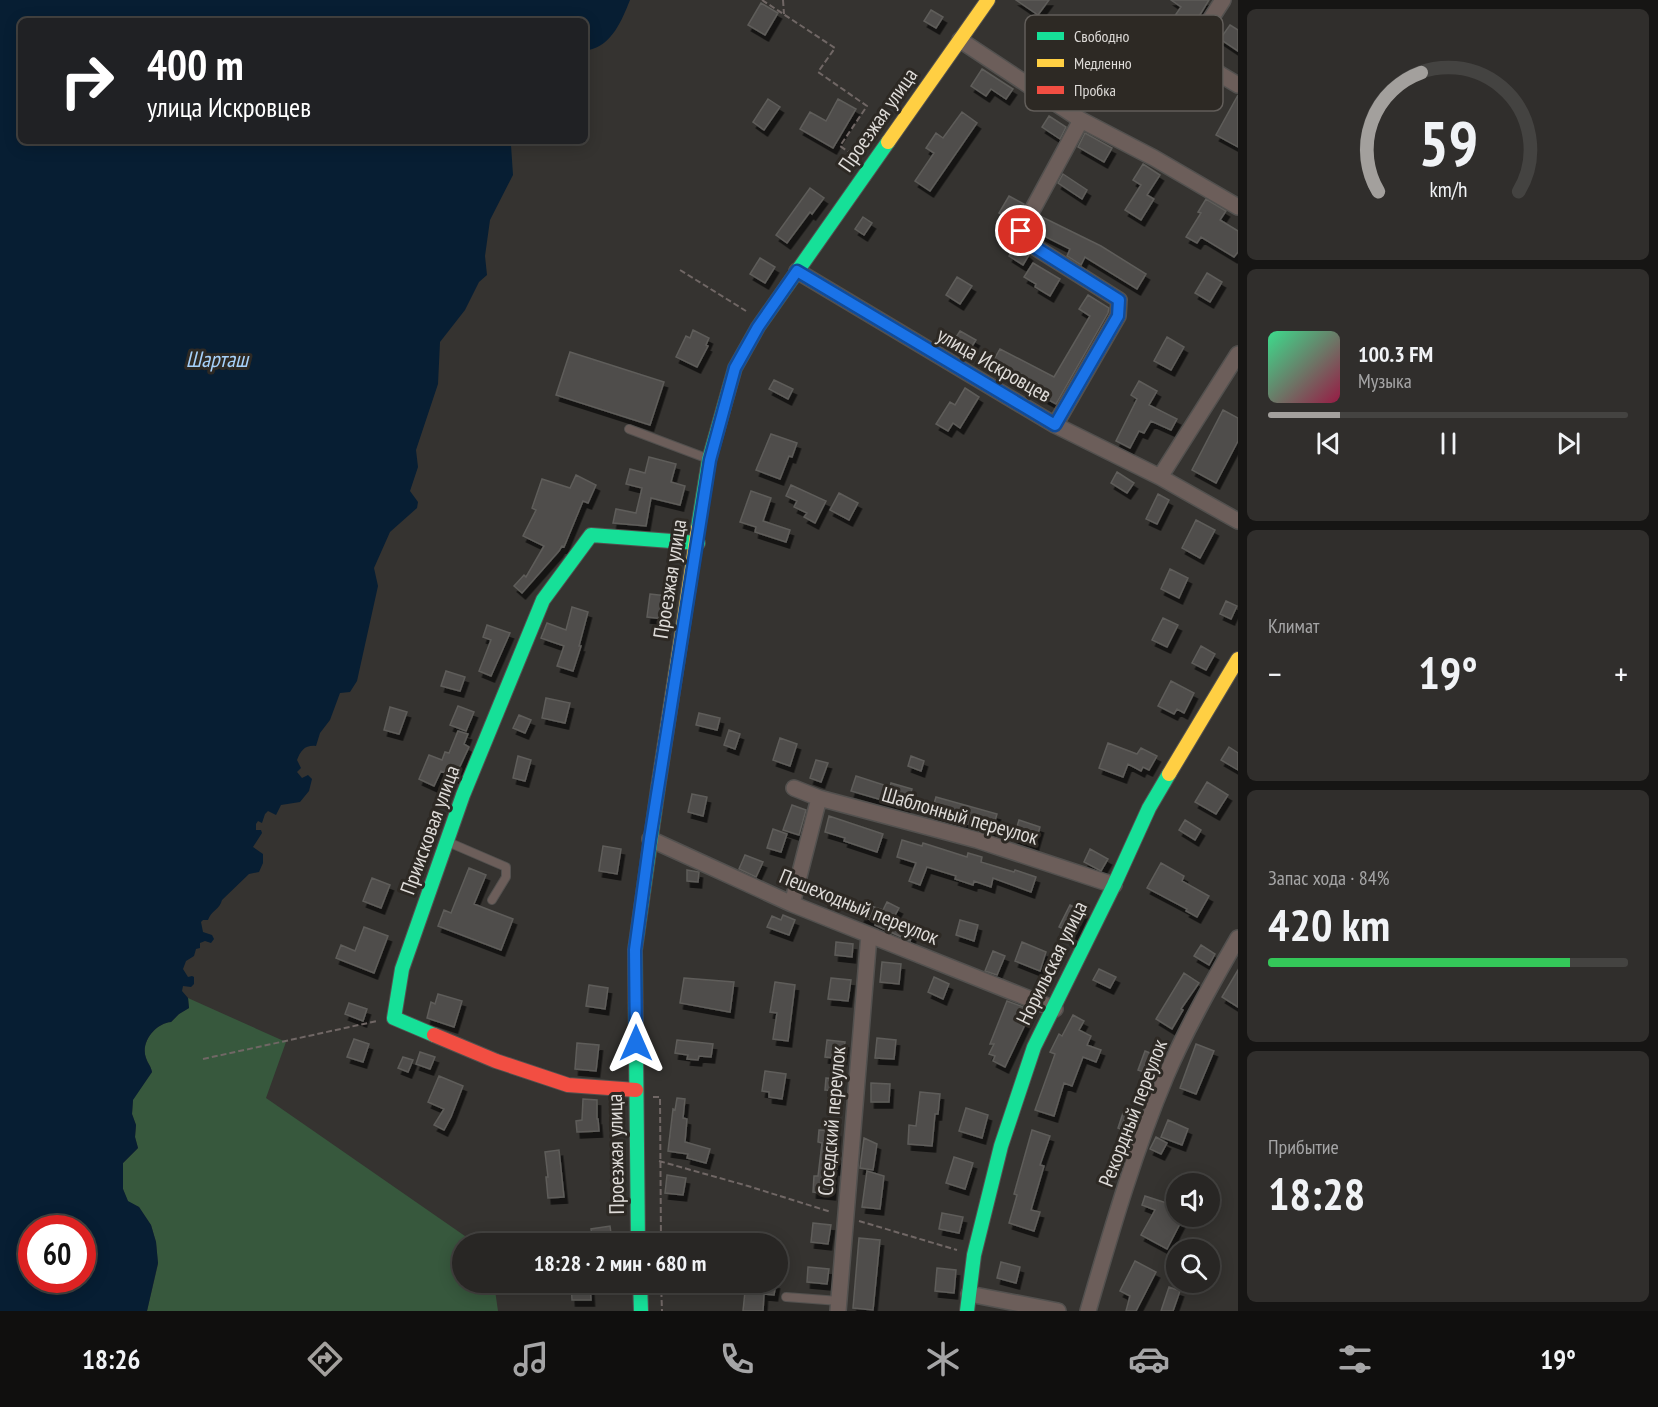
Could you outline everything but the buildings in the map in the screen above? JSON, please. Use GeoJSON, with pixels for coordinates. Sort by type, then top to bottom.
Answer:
{"type":"FeatureCollection","features":[{"type":"Feature","properties":{"kind":"street","name":"Проезжая улица"},"geometry":{"type":"LineString","coordinates":[[639,1233],[635,950],[650,839],[710,460],[735,368],[758,327],[988,0]]}},
{"type":"Feature","properties":{"kind":"street"},"geometry":{"type":"LineString","coordinates":[[1213,15],[1223,0]]}},
{"type":"Feature","properties":{"kind":"street"},"geometry":{"type":"LineString","coordinates":[[960,40],[1025,83]]}},
{"type":"Feature","properties":{"kind":"street"},"geometry":{"type":"LineString","coordinates":[[1223,76],[1238,85]]}},
{"type":"Feature","properties":{"kind":"street"},"geometry":{"type":"LineString","coordinates":[[1067,111],[1238,207]]}},
{"type":"Feature","properties":{"kind":"street"},"geometry":{"type":"LineString","coordinates":[[1055,425],[1118,316],[1119,300],[1033,246],[1021,231],[1081,120]]}},
{"type":"Feature","properties":{"kind":"street","name":"улица Искровцев"},"geometry":{"type":"LineString","coordinates":[[797,271],[1055,425],[1160,477],[1238,521]]}},
{"type":"Feature","properties":{"kind":"street"},"geometry":{"type":"LineString","coordinates":[[1160,477],[1238,354]]}},
{"type":"Feature","properties":{"kind":"street","name":"Приисковая улица"},"geometry":{"type":"LineString","coordinates":[[394,1018],[402,969],[463,795],[543,600],[591,535],[698,543]]}},
{"type":"Feature","properties":{"kind":"street","name":"Норильская улица"},"geometry":{"type":"LineString","coordinates":[[967,1311],[974,1255],[1001,1146],[1034,1047],[1114,885],[1149,808],[1238,658]]}},
{"type":"Feature","properties":{"kind":"street","name":"Шаблонный переулок"},"geometry":{"type":"LineString","coordinates":[[794,788],[819,798],[976,840],[1114,885]]}},
{"type":"Feature","properties":{"kind":"street"},"geometry":{"type":"LineString","coordinates":[[792,904],[819,798]]}},
{"type":"Feature","properties":{"kind":"street","name":"Пешеходный переулок"},"geometry":{"type":"LineString","coordinates":[[650,839],[792,904],[1054,1009]]}},
{"type":"Feature","properties":{"kind":"street","name":"Соседский переулок"},"geometry":{"type":"LineString","coordinates":[[838,1306],[869,935]]}},
{"type":"Feature","properties":{"kind":"street","name":"Рекордный переулок"},"geometry":{"type":"LineString","coordinates":[[1088,1311],[1137,1156],[1166,1076],[1206,995],[1238,938]]}},
{"type":"Feature","properties":{"kind":"street"},"geometry":{"type":"LineString","coordinates":[[394,1018],[496,1061],[568,1085],[636,1090]]}},
{"type":"Feature","properties":{"kind":"street"},"geometry":{"type":"LineString","coordinates":[[640,1293],[641,1311]]}},
{"type":"Feature","properties":{"kind":"street"},"geometry":{"type":"LineString","coordinates":[[969,1294],[1058,1311]]}},
{"type":"Feature","properties":{"kind":"lane"},"geometry":{"type":"LineString","coordinates":[[629,429],[710,460]]}},
{"type":"Feature","properties":{"kind":"lane"},"geometry":{"type":"LineString","coordinates":[[447,841],[506,867],[506,877],[492,900]]}},
{"type":"Feature","properties":{"kind":"lane"},"geometry":{"type":"LineString","coordinates":[[786,1297],[838,1306]]}},
{"type":"Feature","properties":{"kind":"path"},"geometry":{"type":"LineString","coordinates":[[762,0],[835,48],[818,72],[867,106],[840,146],[861,160]]}},
{"type":"Feature","properties":{"kind":"path"},"geometry":{"type":"LineString","coordinates":[[783,0],[784,14]]}},
{"type":"Feature","properties":{"kind":"path"},"geometry":{"type":"LineString","coordinates":[[680,270],[754,315]]}},
{"type":"Feature","properties":{"kind":"path"},"geometry":{"type":"LineString","coordinates":[[203,1059],[394,1018]]}},
{"type":"Feature","properties":{"kind":"path"},"geometry":{"type":"LineString","coordinates":[[652,1097],[660,1097],[661,1233]]}},
{"type":"Feature","properties":{"kind":"path"},"geometry":{"type":"LineString","coordinates":[[659,1161],[974,1255]]}},
{"type":"Feature","properties":{"kind":"path"},"geometry":{"type":"LineString","coordinates":[[661,1293],[662,1311]]}},
{"type":"Feature","properties":{"kind":"green space"},"geometry":{"type":"Polygon","coordinates":[[[188,998],[286,1042],[266,1098],[461,1233],[452,1233],[452,1293],[495,1293],[498,1311],[147,1311],[158,1264],[156,1242],[151,1225],[139,1207],[128,1202],[123,1189],[123,1163],[138,1148],[135,1137],[136,1125],[132,1114],[133,1099],[152,1072],[145,1052],[147,1040],[160,1026],[171,1022],[189,1008],[188,998]]]}},
{"type":"Feature","properties":{"kind":"water","name":"Шарташ"},"geometry":{"type":"Polygon","coordinates":[[[0,0],[630,0],[615,31],[604,43],[588,52],[588,18],[18,18],[18,144],[512,144],[513,175],[490,220],[485,256],[487,275],[479,282],[465,310],[440,342],[438,384],[416,450],[418,467],[410,491],[418,502],[417,508],[390,532],[374,568],[378,586],[357,681],[350,692],[340,693],[330,720],[320,733],[316,746],[306,747],[297,760],[301,768],[297,772],[302,778],[308,775],[312,779],[309,791],[300,802],[281,805],[276,815],[268,811],[262,823],[258,821],[256,824],[256,830],[261,830],[262,833],[253,847],[263,854],[263,863],[259,872],[249,874],[222,900],[208,920],[201,922],[203,932],[212,935],[214,939],[211,943],[205,941],[200,943],[200,948],[196,949],[194,956],[186,961],[183,969],[188,977],[194,977],[194,984],[191,987],[183,986],[182,991],[188,998],[189,1008],[171,1022],[155,1030],[145,1046],[146,1058],[152,1072],[133,1100],[132,1114],[136,1125],[135,1137],[138,1148],[123,1163],[123,1189],[128,1201],[139,1207],[151,1225],[156,1242],[158,1263],[147,1311],[0,1311],[0,0]]]}},
{"type":"Feature","properties":{"kind":"traffic: fast"},"geometry":{"type":"LineString","coordinates":[[698,528],[709,460],[735,368],[758,327],[888,142]]}},
{"type":"Feature","properties":{"kind":"traffic: fast"},"geometry":{"type":"LineString","coordinates":[[434,1035],[394,1018],[402,969],[463,795],[543,600],[591,535],[698,543]]}},
{"type":"Feature","properties":{"kind":"traffic: fast"},"geometry":{"type":"LineString","coordinates":[[967,1311],[974,1255],[1001,1146],[1034,1047],[1114,885],[1149,808],[1169,774]]}},
{"type":"Feature","properties":{"kind":"traffic: fast"},"geometry":{"type":"LineString","coordinates":[[638,1233],[635,950],[658,788]]}},
{"type":"Feature","properties":{"kind":"traffic: fast"},"geometry":{"type":"LineString","coordinates":[[640,1293],[641,1311]]}},
{"type":"Feature","properties":{"kind":"traffic: slow"},"geometry":{"type":"LineString","coordinates":[[888,142],[988,0]]}},
{"type":"Feature","properties":{"kind":"traffic: slow"},"geometry":{"type":"LineString","coordinates":[[658,788],[698,528]]}},
{"type":"Feature","properties":{"kind":"traffic: slow"},"geometry":{"type":"LineString","coordinates":[[1169,774],[1238,659]]}},
{"type":"Feature","properties":{"kind":"traffic: jam"},"geometry":{"type":"LineString","coordinates":[[434,1035],[496,1061],[568,1085],[636,1090]]}},
{"type":"Feature","properties":{"kind":"route"},"geometry":{"type":"LineString","coordinates":[[636,1043],[635,950],[650,839],[710,460],[735,368],[758,327],[797,271],[1055,425],[1118,316],[1119,300],[1033,246],[1021,231]]}}]}
